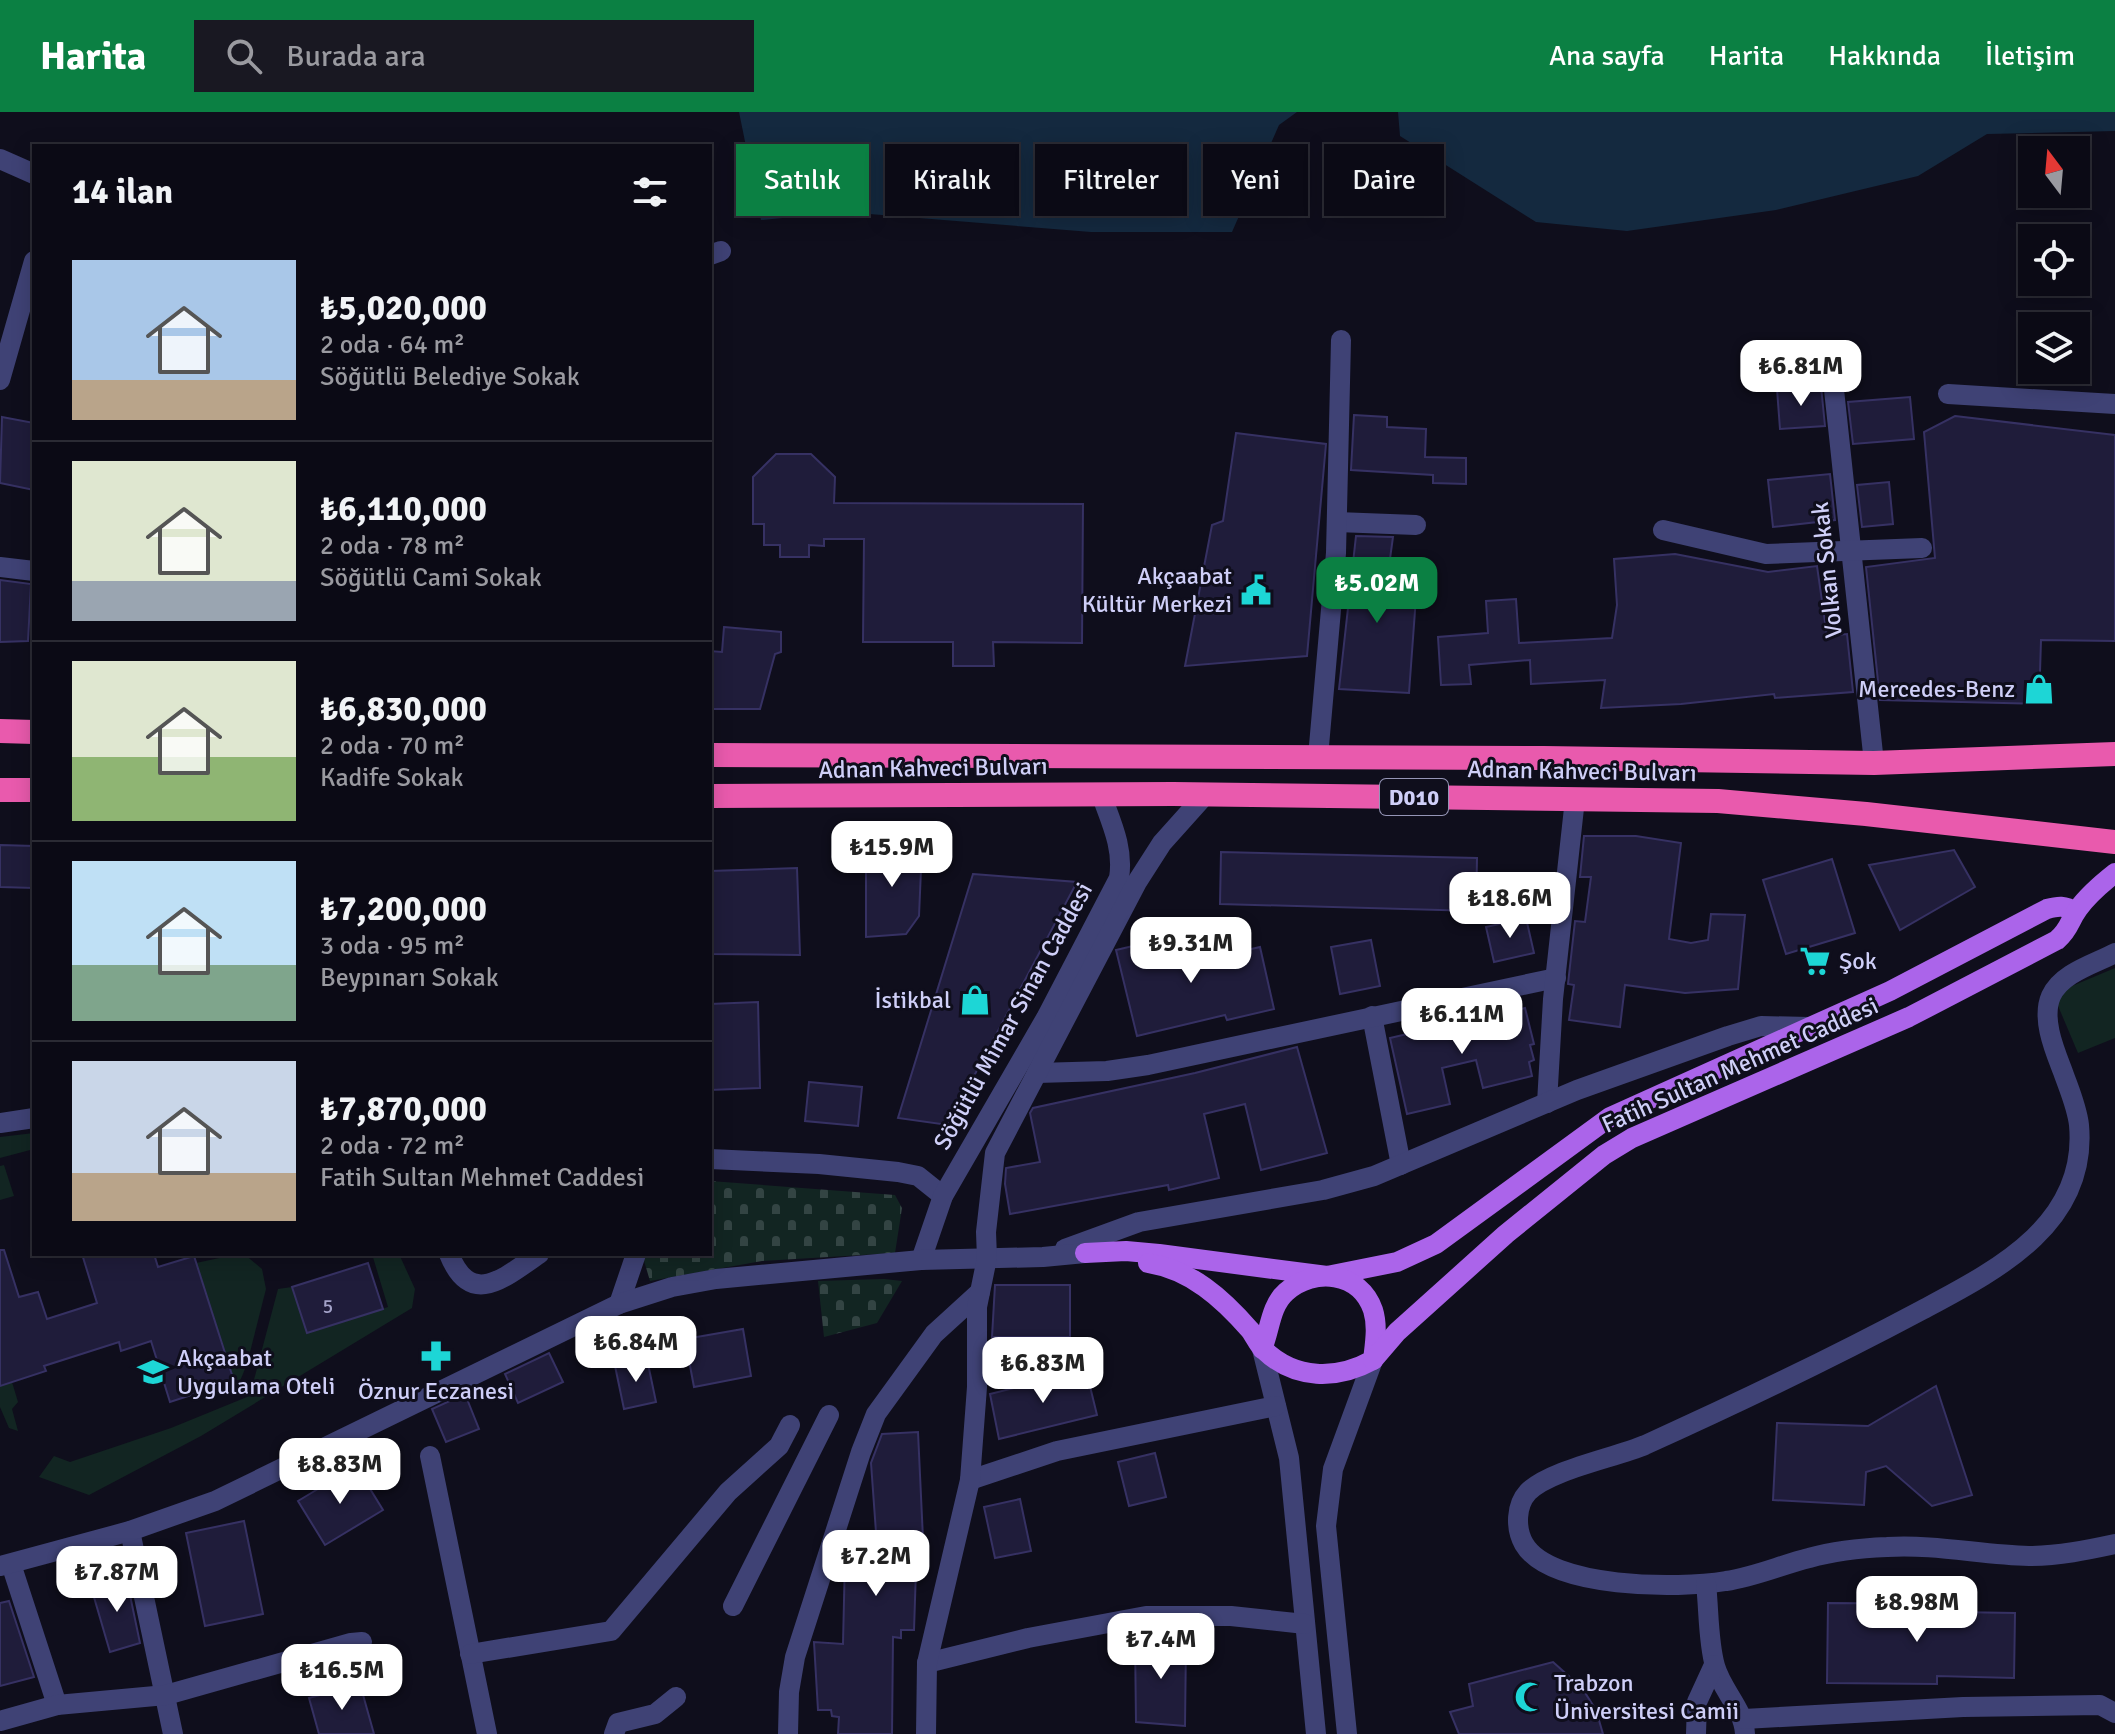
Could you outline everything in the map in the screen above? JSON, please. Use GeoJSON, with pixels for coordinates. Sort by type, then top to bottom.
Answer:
{"type":"FeatureCollection","features":[{"type":"Feature","properties":{"kind":"highway"},"geometry":{"type":"LineString","coordinates":[[0,731],[32,732]]}},
{"type":"Feature","properties":{"kind":"highway","name":"Adnan Kahveci Bulvarı"},"geometry":{"type":"LineString","coordinates":[[712,755],[1874,763],[2115,754]]}},
{"type":"Feature","properties":{"kind":"highway"},"geometry":{"type":"LineString","coordinates":[[0,790],[32,790]]}},
{"type":"Feature","properties":{"kind":"highway","name":"Adnan Kahveci Bulvarı"},"geometry":{"type":"LineString","coordinates":[[712,796],[1101,794],[1718,801],[2115,842]]}},
{"type":"Feature","properties":{"kind":"main road","name":"Fatih Sultan Mehmet Caddesi"},"geometry":{"type":"LineString","coordinates":[[1085,1253],[1155,1264],[1190,1277],[1233,1311],[1256,1337],[1262,1349],[1288,1365],[1321,1376],[1347,1371],[1373,1360],[1397,1332],[1506,1234],[1604,1155],[1648,1130],[1909,1017],[2057,940],[2068,931],[2075,912],[2115,873]]}},
{"type":"Feature","properties":{"kind":"main road","name":"Fatih Sultan Mehmet Caddesi"},"geometry":{"type":"LineString","coordinates":[[1262,1349],[1275,1306],[1285,1292],[1300,1283],[1397,1262],[1426,1249],[1610,1117],[1890,991],[2047,909],[2069,907],[2075,912]]}},
{"type":"Feature","properties":{"kind":"main road","name":"Fatih Sultan Mehmet Caddesi"},"geometry":{"type":"LineString","coordinates":[[1085,1253],[1126,1251],[1159,1254],[1344,1278],[1357,1286],[1372,1309],[1376,1326],[1373,1360]]}},
{"type":"Feature","properties":{"kind":"street"},"geometry":{"type":"LineString","coordinates":[[0,159],[32,173]]}},
{"type":"Feature","properties":{"kind":"street"},"geometry":{"type":"LineString","coordinates":[[1,371],[32,268]]}},
{"type":"Feature","properties":{"kind":"street"},"geometry":{"type":"LineString","coordinates":[[1318,757],[1337,522],[1341,340]]}},
{"type":"Feature","properties":{"kind":"street","name":"Volkan Sokak"},"geometry":{"type":"LineString","coordinates":[[1832,371],[1874,763]]}},
{"type":"Feature","properties":{"kind":"street"},"geometry":{"type":"LineString","coordinates":[[1948,394],[2115,404]]}},
{"type":"Feature","properties":{"kind":"street"},"geometry":{"type":"LineString","coordinates":[[1337,522],[1416,525]]}},
{"type":"Feature","properties":{"kind":"street"},"geometry":{"type":"LineString","coordinates":[[1663,530],[1766,554],[1922,548]]}},
{"type":"Feature","properties":{"kind":"street"},"geometry":{"type":"LineString","coordinates":[[0,567],[32,571]]}},
{"type":"Feature","properties":{"kind":"street","name":"Söğütlü Mimar Sinan Caddesi"},"geometry":{"type":"LineString","coordinates":[[921,1260],[943,1196],[1046,1018],[1119,878],[1122,860],[1101,794]]}},
{"type":"Feature","properties":{"kind":"street","name":"Söğütlü Mimar Sinan Caddesi"},"geometry":{"type":"LineString","coordinates":[[926,1734],[927,1663],[970,1480],[977,1387],[977,1307],[987,1258],[986,1232],[995,1153],[1137,882],[1162,843],[1205,795]]}},
{"type":"Feature","properties":{"kind":"street"},"geometry":{"type":"LineString","coordinates":[[1547,1103],[1556,978],[1575,799]]}},
{"type":"Feature","properties":{"kind":"street"},"geometry":{"type":"LineString","coordinates":[[2115,953],[2061,980],[2051,995],[2048,1008],[2050,1029],[2075,1106],[2080,1148],[2067,1200],[2037,1235],[2020,1251],[1962,1289],[1881,1332],[1644,1445],[1542,1482],[1526,1494],[1519,1509],[1518,1523],[1525,1545],[1539,1561],[1605,1581],[1666,1585],[1706,1584],[1751,1576],[1815,1556],[1861,1549],[1938,1547],[2028,1556],[2062,1554],[2115,1544]]}},
{"type":"Feature","properties":{"kind":"street"},"geometry":{"type":"LineString","coordinates":[[1037,1073],[1107,1071],[1148,1065],[1556,978]]}},
{"type":"Feature","properties":{"kind":"street"},"geometry":{"type":"LineString","coordinates":[[1372,1016],[1401,1165]]}},
{"type":"Feature","properties":{"kind":"street","name":"Fatih Sultan Mehmet Caddesi"},"geometry":{"type":"LineString","coordinates":[[1043,1257],[1139,1222],[1323,1190],[1374,1176],[1547,1103],[1728,1036],[1761,1026],[1809,1027]]}},
{"type":"Feature","properties":{"kind":"street"},"geometry":{"type":"LineString","coordinates":[[0,1123],[32,1118]]}},
{"type":"Feature","properties":{"kind":"street"},"geometry":{"type":"LineString","coordinates":[[712,1159],[819,1164],[898,1172],[918,1176],[943,1196]]}},
{"type":"Feature","properties":{"kind":"street","name":"Fatih Sultan Mehmet Caddesi"},"geometry":{"type":"LineString","coordinates":[[5,1565],[130,1531],[215,1501],[619,1304],[672,1287],[716,1279],[921,1260],[1085,1253]]}},
{"type":"Feature","properties":{"kind":"street"},"geometry":{"type":"LineString","coordinates":[[450,1256],[456,1271],[467,1281],[478,1285],[492,1284],[536,1256]]}},
{"type":"Feature","properties":{"kind":"street"},"geometry":{"type":"LineString","coordinates":[[619,1304],[635,1256]]}},
{"type":"Feature","properties":{"kind":"street"},"geometry":{"type":"LineString","coordinates":[[788,1734],[789,1692],[795,1657],[876,1414],[934,1334],[980,1292]]}},
{"type":"Feature","properties":{"kind":"street"},"geometry":{"type":"LineString","coordinates":[[1262,1349],[1289,1458],[1316,1734]]}},
{"type":"Feature","properties":{"kind":"street"},"geometry":{"type":"LineString","coordinates":[[1347,1734],[1328,1560],[1329,1491],[1333,1469],[1373,1360]]}},
{"type":"Feature","properties":{"kind":"street"},"geometry":{"type":"LineString","coordinates":[[970,1480],[1057,1451],[1276,1406]]}},
{"type":"Feature","properties":{"kind":"street"},"geometry":{"type":"LineString","coordinates":[[733,1606],[829,1415]]}},
{"type":"Feature","properties":{"kind":"street"},"geometry":{"type":"LineString","coordinates":[[470,1654],[611,1631],[728,1492],[779,1446],[790,1425]]}},
{"type":"Feature","properties":{"kind":"street"},"geometry":{"type":"LineString","coordinates":[[430,1456],[487,1734]]}},
{"type":"Feature","properties":{"kind":"street"},"geometry":{"type":"LineString","coordinates":[[130,1531],[173,1734]]}},
{"type":"Feature","properties":{"kind":"street"},"geometry":{"type":"LineString","coordinates":[[5,1565],[57,1705]]}},
{"type":"Feature","properties":{"kind":"street"},"geometry":{"type":"LineString","coordinates":[[1706,1584],[1714,1665],[1724,1690],[1745,1726],[1963,1707],[2100,1705],[2115,1713]]}},
{"type":"Feature","properties":{"kind":"street"},"geometry":{"type":"LineString","coordinates":[[927,1663],[1028,1638],[1146,1616],[1231,1616],[1305,1624]]}},
{"type":"Feature","properties":{"kind":"street"},"geometry":{"type":"LineString","coordinates":[[0,1721],[57,1705],[166,1695],[362,1642]]}},
{"type":"Feature","properties":{"kind":"street"},"geometry":{"type":"LineString","coordinates":[[1696,1734],[1697,1702],[1714,1665]]}},
{"type":"Feature","properties":{"kind":"street"},"geometry":{"type":"LineString","coordinates":[[614,1734],[618,1723],[655,1714],[676,1697]]}},
{"type":"Feature","properties":{"kind":"green space"},"geometry":{"type":"Polygon","coordinates":[[[2115,968],[2115,1038],[2078,1053],[2053,994],[2115,968]]]}},
{"type":"Feature","properties":{"kind":"green space"},"geometry":{"type":"Polygon","coordinates":[[[32,1133],[32,1150],[0,1158],[0,1137],[32,1133]]]}},
{"type":"Feature","properties":{"kind":"green space"},"geometry":{"type":"Polygon","coordinates":[[[4,1165],[14,1196],[0,1200],[0,1166],[4,1165]]]}},
{"type":"Feature","properties":{"kind":"green space"},"geometry":{"type":"Polygon","coordinates":[[[712,1181],[895,1195],[902,1208],[895,1253],[762,1261],[650,1281],[643,1256],[712,1256],[712,1181]]]}},
{"type":"Feature","properties":{"kind":"green space"},"geometry":{"type":"Polygon","coordinates":[[[229,1256],[246,1256],[262,1269],[266,1289],[240,1381],[234,1381],[196,1263],[229,1256]]]}},
{"type":"Feature","properties":{"kind":"green space"},"geometry":{"type":"Polygon","coordinates":[[[373,1256],[400,1256],[415,1289],[412,1308],[201,1436],[89,1495],[39,1477],[54,1456],[70,1462],[171,1428],[247,1397],[278,1289],[292,1287],[307,1333],[388,1307],[373,1256]]]}},
{"type":"Feature","properties":{"kind":"green space"},"geometry":{"type":"Polygon","coordinates":[[[818,1281],[902,1281],[877,1323],[824,1337],[818,1281]]]}},
{"type":"Feature","properties":{"kind":"green space"},"geometry":{"type":"Polygon","coordinates":[[[12,1382],[18,1402],[12,1409],[18,1431],[9,1428],[0,1407],[0,1386],[12,1382]]]}},
{"type":"Feature","properties":{"kind":"water"},"geometry":{"type":"Polygon","coordinates":[[[739,112],[1297,112],[1279,125],[1271,144],[1203,144],[1203,216],[1239,216],[1232,232],[1091,232],[894,216],[1019,216],[1019,144],[885,144],[885,215],[869,214],[869,144],[746,144],[739,112]]]}},
{"type":"Feature","properties":{"kind":"water"},"geometry":{"type":"Polygon","coordinates":[[[1398,112],[2115,112],[2115,131],[1987,134],[1918,176],[1776,210],[1627,231],[1536,222],[1444,164],[1444,144],[1413,144],[1400,136],[1398,112]]]}},
{"type":"Feature","properties":{"kind":"water"},"geometry":{"type":"Polygon","coordinates":[[[760,216],[803,216],[761,220],[760,216]]]}},
{"type":"Feature","properties":{"kind":"building"},"geometry":{"type":"Polygon","coordinates":[[[1821,386],[1825,426],[1780,429],[1777,389],[1821,386]]]}},
{"type":"Feature","properties":{"kind":"building"},"geometry":{"type":"Polygon","coordinates":[[[1910,397],[1914,439],[1853,444],[1848,402],[1910,397]]]}},
{"type":"Feature","properties":{"kind":"building"},"geometry":{"type":"Polygon","coordinates":[[[1354,415],[1387,417],[1387,427],[1426,429],[1425,457],[1466,458],[1466,484],[1433,483],[1433,475],[1351,470],[1354,415]]]}},
{"type":"Feature","properties":{"kind":"building"},"geometry":{"type":"Polygon","coordinates":[[[1955,416],[2115,435],[2115,641],[2041,640],[2039,704],[1880,700],[1866,567],[1935,558],[1924,432],[1955,416]]]}},
{"type":"Feature","properties":{"kind":"building"},"geometry":{"type":"Polygon","coordinates":[[[2,417],[32,423],[32,490],[0,483],[2,417]]]}},
{"type":"Feature","properties":{"kind":"building","name":"Akçaabat Kültür Merkezi"},"geometry":{"type":"Polygon","coordinates":[[[1236,433],[1326,444],[1307,656],[1185,666],[1212,525],[1223,521],[1236,433]]]}},
{"type":"Feature","properties":{"kind":"building"},"geometry":{"type":"Polygon","coordinates":[[[776,454],[811,454],[835,477],[834,503],[1083,504],[1082,643],[993,642],[994,666],[953,666],[953,642],[863,642],[864,539],[824,539],[824,546],[809,545],[809,557],[780,557],[780,545],[764,545],[764,524],[753,524],[753,477],[776,454]]]}},
{"type":"Feature","properties":{"kind":"building"},"geometry":{"type":"Polygon","coordinates":[[[1830,474],[1835,520],[1773,527],[1768,480],[1830,474]]]}},
{"type":"Feature","properties":{"kind":"building"},"geometry":{"type":"Polygon","coordinates":[[[1889,482],[1893,524],[1862,527],[1857,485],[1889,482]]]}},
{"type":"Feature","properties":{"kind":"building"},"geometry":{"type":"Polygon","coordinates":[[[1356,536],[1393,537],[1385,595],[1416,597],[1409,693],[1339,689],[1356,536]]]}},
{"type":"Feature","properties":{"kind":"building"},"geometry":{"type":"Polygon","coordinates":[[[1675,554],[1768,572],[1817,566],[1827,636],[1847,634],[1853,692],[1775,698],[1774,694],[1681,704],[1601,708],[1605,680],[1531,684],[1530,660],[1469,665],[1471,684],[1441,685],[1438,637],[1488,633],[1486,601],[1516,599],[1519,643],[1612,638],[1617,605],[1614,559],[1675,554]]]}},
{"type":"Feature","properties":{"kind":"building"},"geometry":{"type":"Polygon","coordinates":[[[0,580],[31,584],[28,641],[0,642],[0,580]]]}},
{"type":"Feature","properties":{"kind":"building"},"geometry":{"type":"Polygon","coordinates":[[[724,627],[781,632],[781,652],[775,654],[760,709],[712,709],[712,651],[722,652],[724,627]]]}},
{"type":"Feature","properties":{"kind":"building"},"geometry":{"type":"Polygon","coordinates":[[[1584,836],[1636,836],[1681,843],[1669,939],[1691,943],[1708,940],[1711,914],[1745,915],[1738,989],[1685,993],[1625,985],[1620,1027],[1569,1020],[1574,985],[1568,984],[1575,921],[1585,922],[1591,877],[1580,877],[1584,836]]]}},
{"type":"Feature","properties":{"kind":"building"},"geometry":{"type":"Polygon","coordinates":[[[0,845],[32,846],[32,888],[0,887],[0,845]]]}},
{"type":"Feature","properties":{"kind":"building"},"geometry":{"type":"Polygon","coordinates":[[[866,845],[922,846],[919,916],[906,934],[866,937],[866,845]]]}},
{"type":"Feature","properties":{"kind":"building"},"geometry":{"type":"Polygon","coordinates":[[[1954,850],[1975,887],[1900,930],[1869,865],[1954,850]]]}},
{"type":"Feature","properties":{"kind":"building"},"geometry":{"type":"Polygon","coordinates":[[[1221,852],[1477,858],[1476,911],[1220,904],[1221,852]]]}},
{"type":"Feature","properties":{"kind":"building"},"geometry":{"type":"Polygon","coordinates":[[[1832,859],[1855,933],[1786,954],[1763,880],[1832,859]]]}},
{"type":"Feature","properties":{"kind":"building"},"geometry":{"type":"Polygon","coordinates":[[[797,868],[800,955],[712,954],[712,871],[797,868]]]}},
{"type":"Feature","properties":{"kind":"building","name":"İstikbal"},"geometry":{"type":"Polygon","coordinates":[[[973,874],[1077,882],[948,1125],[898,1118],[973,874]]]}},
{"type":"Feature","properties":{"kind":"building"},"geometry":{"type":"Polygon","coordinates":[[[1526,918],[1534,953],[1494,962],[1486,927],[1526,918]]]}},
{"type":"Feature","properties":{"kind":"building"},"geometry":{"type":"Polygon","coordinates":[[[1188,933],[1195,962],[1260,947],[1274,1009],[1227,1020],[1225,1015],[1137,1036],[1116,950],[1188,933]]]}},
{"type":"Feature","properties":{"kind":"building"},"geometry":{"type":"Polygon","coordinates":[[[1371,940],[1380,986],[1340,994],[1331,947],[1371,940]]]}},
{"type":"Feature","properties":{"kind":"building"},"geometry":{"type":"Polygon","coordinates":[[[758,1002],[760,1088],[712,1090],[712,1004],[758,1002]]]}},
{"type":"Feature","properties":{"kind":"building"},"geometry":{"type":"Polygon","coordinates":[[[1525,1008],[1534,1044],[1530,1045],[1534,1060],[1529,1062],[1532,1076],[1483,1088],[1476,1060],[1442,1068],[1450,1104],[1407,1114],[1390,1038],[1525,1008]]]}},
{"type":"Feature","properties":{"kind":"building"},"geometry":{"type":"Polygon","coordinates":[[[1297,1047],[1327,1153],[1261,1170],[1245,1104],[1204,1114],[1219,1178],[1169,1190],[1168,1185],[1010,1214],[1006,1168],[1040,1162],[1030,1113],[1033,1108],[1297,1047]]]}},
{"type":"Feature","properties":{"kind":"building"},"geometry":{"type":"Polygon","coordinates":[[[809,1082],[862,1087],[858,1126],[805,1121],[809,1082]]]}},
{"type":"Feature","properties":{"kind":"building"},"geometry":{"type":"Polygon","coordinates":[[[0,1250],[4,1250],[19,1297],[38,1292],[47,1319],[97,1303],[83,1256],[155,1256],[158,1267],[194,1256],[234,1381],[170,1402],[151,1341],[121,1351],[119,1342],[44,1366],[46,1371],[0,1386],[0,1250]]]}},
{"type":"Feature","properties":{"kind":"building"},"geometry":{"type":"Polygon","coordinates":[[[368,1263],[383,1309],[307,1333],[292,1287],[368,1263]]]}},
{"type":"Feature","properties":{"kind":"building"},"geometry":{"type":"Polygon","coordinates":[[[995,1285],[1070,1285],[1070,1337],[992,1337],[995,1285]]]}},
{"type":"Feature","properties":{"kind":"building"},"geometry":{"type":"Polygon","coordinates":[[[743,1329],[751,1376],[694,1387],[685,1339],[743,1329]]]}},
{"type":"Feature","properties":{"kind":"building"},"geometry":{"type":"Polygon","coordinates":[[[549,1353],[563,1382],[518,1403],[505,1374],[549,1353]]]}},
{"type":"Feature","properties":{"kind":"building"},"geometry":{"type":"Polygon","coordinates":[[[647,1359],[656,1402],[624,1409],[615,1366],[647,1359]]]}},
{"type":"Feature","properties":{"kind":"building"},"geometry":{"type":"Polygon","coordinates":[[[1086,1370],[1097,1415],[999,1439],[990,1394],[1086,1370]]]}},
{"type":"Feature","properties":{"kind":"building"},"geometry":{"type":"Polygon","coordinates":[[[1936,1386],[1972,1495],[1932,1506],[1886,1466],[1866,1472],[1864,1505],[1773,1500],[1777,1423],[1868,1426],[1936,1386]]]}},
{"type":"Feature","properties":{"kind":"building"},"geometry":{"type":"Polygon","coordinates":[[[465,1394],[479,1429],[446,1442],[432,1409],[465,1394]]]}},
{"type":"Feature","properties":{"kind":"building"},"geometry":{"type":"Polygon","coordinates":[[[918,1432],[923,1539],[917,1539],[914,1630],[901,1630],[901,1638],[893,1637],[892,1734],[838,1734],[839,1717],[832,1716],[831,1710],[818,1710],[814,1642],[843,1644],[845,1558],[878,1560],[871,1463],[882,1434],[918,1432]]]}},
{"type":"Feature","properties":{"kind":"building"},"geometry":{"type":"Polygon","coordinates":[[[1155,1453],[1166,1497],[1129,1506],[1118,1462],[1155,1453]]]}},
{"type":"Feature","properties":{"kind":"building"},"geometry":{"type":"Polygon","coordinates":[[[356,1466],[383,1510],[325,1545],[298,1501],[356,1466]]]}},
{"type":"Feature","properties":{"kind":"building"},"geometry":{"type":"Polygon","coordinates":[[[1020,1499],[1031,1551],[995,1558],[984,1507],[1020,1499]]]}},
{"type":"Feature","properties":{"kind":"building"},"geometry":{"type":"Polygon","coordinates":[[[244,1521],[263,1614],[205,1626],[186,1533],[244,1521]]]}},
{"type":"Feature","properties":{"kind":"building"},"geometry":{"type":"Polygon","coordinates":[[[126,1576],[140,1643],[110,1652],[91,1587],[126,1576]]]}},
{"type":"Feature","properties":{"kind":"building"},"geometry":{"type":"Polygon","coordinates":[[[9,1601],[34,1677],[0,1686],[0,1603],[9,1601]]]}},
{"type":"Feature","properties":{"kind":"building"},"geometry":{"type":"Polygon","coordinates":[[[1828,1603],[1955,1604],[1955,1612],[2015,1613],[2014,1678],[1937,1676],[1937,1684],[1827,1683],[1828,1603]]]}},
{"type":"Feature","properties":{"kind":"building"},"geometry":{"type":"Polygon","coordinates":[[[1135,1638],[1186,1641],[1185,1726],[1136,1722],[1135,1638]]]}},
{"type":"Feature","properties":{"kind":"building","name":"Trabzon Üniversitesi Camii"},"geometry":{"type":"Polygon","coordinates":[[[1553,1662],[1582,1688],[1596,1710],[1603,1734],[1459,1734],[1450,1712],[1473,1706],[1469,1684],[1553,1662]]]}},
{"type":"Feature","properties":{"kind":"building"},"geometry":{"type":"Polygon","coordinates":[[[360,1684],[374,1734],[319,1734],[309,1698],[360,1684]]]}},
{"type":"Feature","properties":{"kind":"place","name":"Akçaabat Kültür Merkezi"},"geometry":{"type":"Point","coordinates":[1256,590]}},
{"type":"Feature","properties":{"kind":"place","name":"Mercedes-Benz"},"geometry":{"type":"Point","coordinates":[2039,689]}},
{"type":"Feature","properties":{"kind":"place","name":"Şok"},"geometry":{"type":"Point","coordinates":[1815,961]}},
{"type":"Feature","properties":{"kind":"place","name":"İstikbal"},"geometry":{"type":"Point","coordinates":[975,1000]}},
{"type":"Feature","properties":{"kind":"place","name":"Öznur Eczanesi"},"geometry":{"type":"Point","coordinates":[436,1356]}},
{"type":"Feature","properties":{"kind":"place","name":"Akçaabat Uygulama Oteli"},"geometry":{"type":"Point","coordinates":[153,1372]}},
{"type":"Feature","properties":{"kind":"place","name":"Trabzon Üniversitesi Camii"},"geometry":{"type":"Point","coordinates":[1530,1697]}}]}
